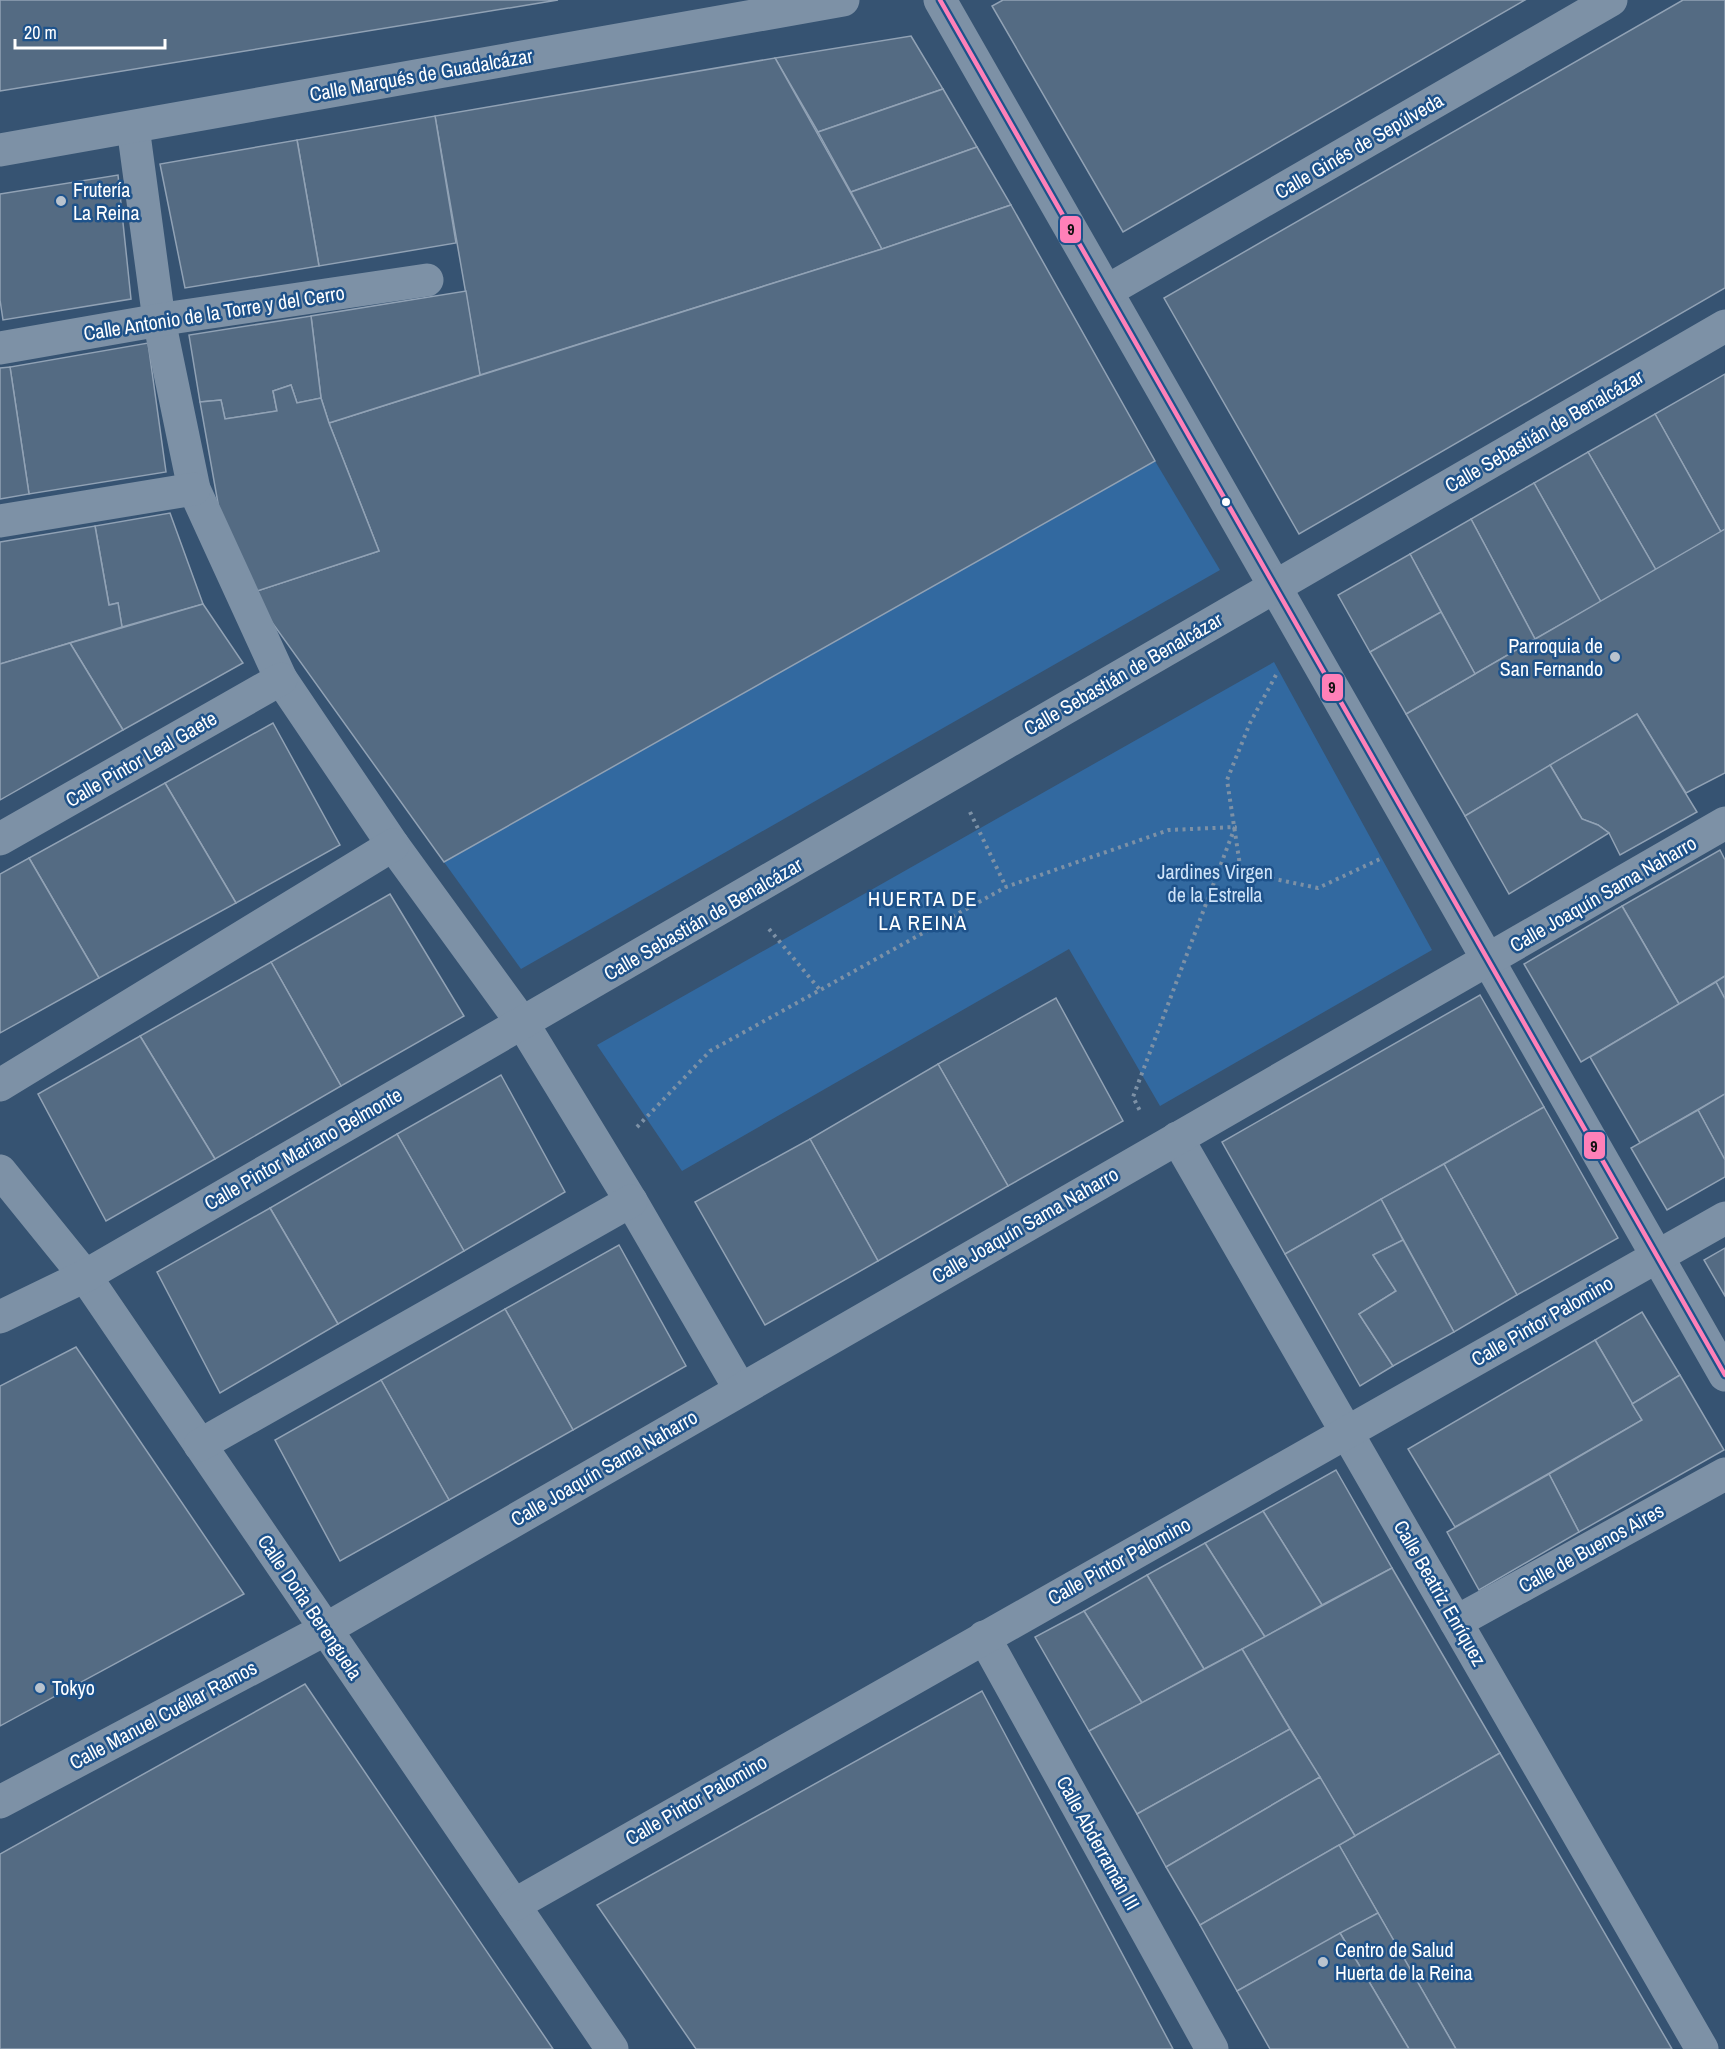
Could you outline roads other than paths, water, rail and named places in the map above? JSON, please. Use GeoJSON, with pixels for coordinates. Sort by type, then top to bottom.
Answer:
{"type":"FeatureCollection","features":[{"type":"Feature","properties":{"kind":"street","name":"Calle Marqués de Guadalcázar"},"geometry":{"type":"LineString","coordinates":[[0,150],[843,0]]}},
{"type":"Feature","properties":{"kind":"street"},"geometry":{"type":"LineString","coordinates":[[940,0],[1725,1375]]}},
{"type":"Feature","properties":{"kind":"street","name":"Calle Ginés de Sepúlveda"},"geometry":{"type":"LineString","coordinates":[[1107,291],[1611,0]]}},
{"type":"Feature","properties":{"kind":"street"},"geometry":{"type":"LineString","coordinates":[[133,127],[159,320],[194,489],[281,680],[393,845],[523,1024],[631,1201],[740,1389]]}},
{"type":"Feature","properties":{"kind":"street","name":"Calle Antonio de la Torre y del Cerro"},"geometry":{"type":"LineString","coordinates":[[0,348],[159,320],[427,279]]}},
{"type":"Feature","properties":{"kind":"street","name":"Calle Sebastián de Benalcázar"},"geometry":{"type":"LineString","coordinates":[[523,1024],[1725,326]]}},
{"type":"Feature","properties":{"kind":"street"},"geometry":{"type":"LineString","coordinates":[[0,521],[194,489]]}},
{"type":"Feature","properties":{"kind":"street","name":"Calle Pintor Leal Gaete"},"geometry":{"type":"LineString","coordinates":[[0,839],[281,680]]}},
{"type":"Feature","properties":{"kind":"street","name":"Calle Joaquín Sama Naharro"},"geometry":{"type":"LineString","coordinates":[[326,1629],[1725,823]]}},
{"type":"Feature","properties":{"kind":"street"},"geometry":{"type":"LineString","coordinates":[[0,1085],[393,845]]}},
{"type":"Feature","properties":{"kind":"street","name":"Calle Pintor Mariano Belmonte"},"geometry":{"type":"LineString","coordinates":[[0,1317],[85,1276],[523,1024]]}},
{"type":"Feature","properties":{"kind":"street","name":"Calle Beatriz Enríquez"},"geometry":{"type":"LineString","coordinates":[[1177,1138],[1702,2049]]}},
{"type":"Feature","properties":{"kind":"street","name":"Calle Doña Berenguela"},"geometry":{"type":"LineString","coordinates":[[0,1171],[85,1276],[612,2049]]}},
{"type":"Feature","properties":{"kind":"street"},"geometry":{"type":"LineString","coordinates":[[200,1445],[631,1201]]}},
{"type":"Feature","properties":{"kind":"street","name":"Calle Pintor Palomino"},"geometry":{"type":"LineString","coordinates":[[514,1905],[1725,1218]]}},
{"type":"Feature","properties":{"kind":"street","name":"Calle de Buenos Aires"},"geometry":{"type":"LineString","coordinates":[[1456,1622],[1725,1474]]}},
{"type":"Feature","properties":{"kind":"street","name":"Calle Manuel Cuéllar Ramos"},"geometry":{"type":"LineString","coordinates":[[0,1802],[326,1629]]}},
{"type":"Feature","properties":{"kind":"street","name":"Calle Abderramán III"},"geometry":{"type":"LineString","coordinates":[[984,1637],[1212,2049]]}},
{"type":"Feature","properties":{"kind":"place","name":"Frutería La Reina"},"geometry":{"type":"Point","coordinates":[61,201]}},
{"type":"Feature","properties":{"kind":"place","name":"Parroquia de San Fernando"},"geometry":{"type":"Point","coordinates":[1615,657]}},
{"type":"Feature","properties":{"kind":"place","name":"Tokyo"},"geometry":{"type":"Point","coordinates":[40,1688]}},
{"type":"Feature","properties":{"kind":"place","name":"Centro de Salud Huerta de la Reina"},"geometry":{"type":"Point","coordinates":[1323,1962]}},
{"type":"Feature","properties":{"kind":"district","name":"HUERTA DE LA REINA"},"geometry":{"type":"Point","coordinates":[923,911]}},
{"type":"Feature","properties":{"kind":"park label","name":"Jardines Virgen de la Estrella"},"geometry":{"type":"Point","coordinates":[1215,884]}}]}
